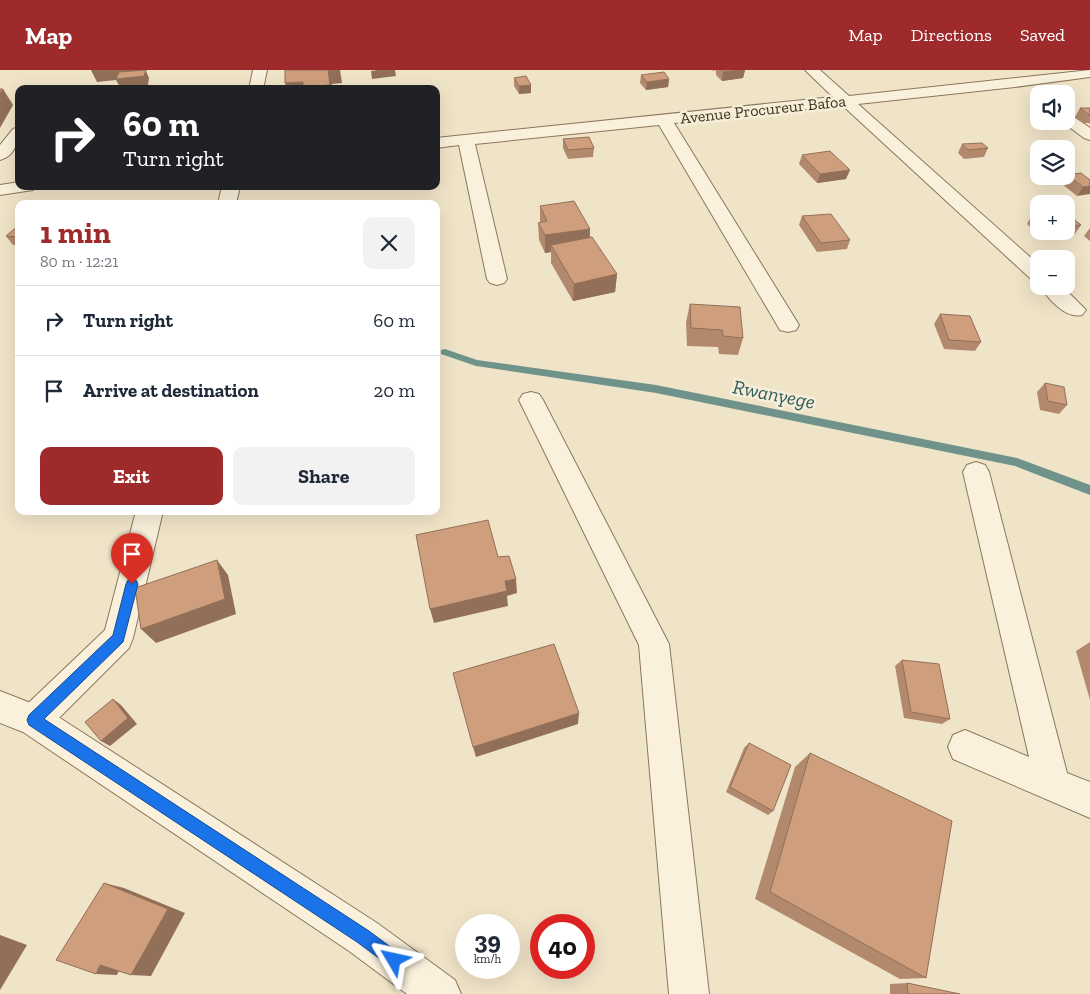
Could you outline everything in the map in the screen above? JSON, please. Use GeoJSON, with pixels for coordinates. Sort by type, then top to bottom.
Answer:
{"type":"FeatureCollection","features":[{"type":"Feature","properties":{"kind":"street"},"geometry":{"type":"LineString","coordinates":[[257,85],[260,70]]}},
{"type":"Feature","properties":{"kind":"street"},"geometry":{"type":"LineString","coordinates":[[812,70],[1030,268]]}},
{"type":"Feature","properties":{"kind":"street","name":"Avenue Procureur Bafoa"},"geometry":{"type":"LineString","coordinates":[[440,143],[1015,83],[1090,72]]}},
{"type":"Feature","properties":{"kind":"street"},"geometry":{"type":"LineString","coordinates":[[1015,83],[1030,93]]}},
{"type":"Feature","properties":{"kind":"street"},"geometry":{"type":"LineString","coordinates":[[664,120],[788,325]]}},
{"type":"Feature","properties":{"kind":"street"},"geometry":{"type":"LineString","coordinates":[[1075,124],[1090,135]]}},
{"type":"Feature","properties":{"kind":"street"},"geometry":{"type":"LineString","coordinates":[[0,155],[15,137]]}},
{"type":"Feature","properties":{"kind":"street"},"geometry":{"type":"LineString","coordinates":[[466,141],[497,279]]}},
{"type":"Feature","properties":{"kind":"street"},"geometry":{"type":"LineString","coordinates":[[0,190],[15,188]]}},
{"type":"Feature","properties":{"kind":"street"},"geometry":{"type":"LineString","coordinates":[[1060,295],[1076,310]]}},
{"type":"Feature","properties":{"kind":"street"},"geometry":{"type":"LineString","coordinates":[[531,400],[654,644],[689,994]]}},
{"type":"Feature","properties":{"kind":"street"},"geometry":{"type":"LineString","coordinates":[[976,472],[1053,785]]}},
{"type":"Feature","properties":{"kind":"street"},"geometry":{"type":"LineString","coordinates":[[34,720],[118,638],[149,515]]}},
{"type":"Feature","properties":{"kind":"street"},"geometry":{"type":"LineString","coordinates":[[0,707],[34,720],[363,937],[441,994]]}},
{"type":"Feature","properties":{"kind":"street"},"geometry":{"type":"LineString","coordinates":[[964,747],[1090,800]]}},
{"type":"Feature","properties":{"kind":"building"},"geometry":{"type":"Polygon","coordinates":[[[146,70],[144,76],[116,79],[119,72],[146,70]]]}},
{"type":"Feature","properties":{"kind":"building"},"geometry":{"type":"Polygon","coordinates":[[[285,70],[328,70],[330,85],[303,85],[303,82],[285,83],[285,70]]]}},
{"type":"Feature","properties":{"kind":"building"},"geometry":{"type":"Polygon","coordinates":[[[721,70],[742,70],[723,72],[721,70]]]}},
{"type":"Feature","properties":{"kind":"building"},"geometry":{"type":"Polygon","coordinates":[[[664,72],[669,79],[647,82],[641,75],[664,72]]]}},
{"type":"Feature","properties":{"kind":"building"},"geometry":{"type":"Polygon","coordinates":[[[526,76],[531,85],[519,86],[514,78],[526,76]]]}},
{"type":"Feature","properties":{"kind":"building"},"geometry":{"type":"Polygon","coordinates":[[[1080,108],[1090,108],[1090,115],[1089,115],[1080,108]]]}},
{"type":"Feature","properties":{"kind":"building"},"geometry":{"type":"Polygon","coordinates":[[[589,137],[594,148],[568,150],[563,139],[589,137]]]}},
{"type":"Feature","properties":{"kind":"building"},"geometry":{"type":"Polygon","coordinates":[[[982,143],[988,148],[968,150],[962,144],[982,143]]]}},
{"type":"Feature","properties":{"kind":"building"},"geometry":{"type":"Polygon","coordinates":[[[830,151],[850,170],[820,174],[802,155],[830,151]]]}},
{"type":"Feature","properties":{"kind":"building"},"geometry":{"type":"Polygon","coordinates":[[[1081,173],[1090,180],[1090,186],[1083,187],[1075,181],[1075,174],[1081,173]]]}},
{"type":"Feature","properties":{"kind":"building"},"geometry":{"type":"Polygon","coordinates":[[[574,201],[590,229],[545,235],[538,223],[547,221],[540,206],[574,201]]]}},
{"type":"Feature","properties":{"kind":"building"},"geometry":{"type":"Polygon","coordinates":[[[831,214],[850,240],[821,243],[802,216],[831,214]]]}},
{"type":"Feature","properties":{"kind":"building"},"geometry":{"type":"Polygon","coordinates":[[[1075,220],[1081,225],[1075,226],[1075,220]]]}},
{"type":"Feature","properties":{"kind":"building"},"geometry":{"type":"Polygon","coordinates":[[[15,228],[15,237],[6,236],[15,228]]]}},
{"type":"Feature","properties":{"kind":"building"},"geometry":{"type":"Polygon","coordinates":[[[592,237],[617,274],[574,284],[551,245],[592,237]]]}},
{"type":"Feature","properties":{"kind":"building"},"geometry":{"type":"Polygon","coordinates":[[[690,304],[740,307],[743,338],[723,336],[722,330],[691,328],[690,304]]]}},
{"type":"Feature","properties":{"kind":"building"},"geometry":{"type":"Polygon","coordinates":[[[940,314],[970,316],[981,342],[949,340],[940,314]]]}},
{"type":"Feature","properties":{"kind":"building"},"geometry":{"type":"Polygon","coordinates":[[[1045,383],[1064,387],[1067,405],[1048,401],[1045,383]]]}},
{"type":"Feature","properties":{"kind":"building"},"geometry":{"type":"Polygon","coordinates":[[[488,520],[498,557],[509,556],[516,579],[505,581],[507,591],[430,609],[416,535],[488,520]]]}},
{"type":"Feature","properties":{"kind":"building"},"geometry":{"type":"Polygon","coordinates":[[[217,560],[225,599],[141,629],[135,588],[217,560]]]}},
{"type":"Feature","properties":{"kind":"building"},"geometry":{"type":"Polygon","coordinates":[[[554,644],[579,713],[473,747],[453,673],[554,644]]]}},
{"type":"Feature","properties":{"kind":"building"},"geometry":{"type":"Polygon","coordinates":[[[902,660],[939,664],[950,719],[911,712],[902,660]]]}},
{"type":"Feature","properties":{"kind":"building"},"geometry":{"type":"Polygon","coordinates":[[[113,699],[128,718],[101,741],[85,722],[113,699]]]}},
{"type":"Feature","properties":{"kind":"building"},"geometry":{"type":"Polygon","coordinates":[[[749,743],[791,765],[773,811],[730,787],[749,743]]]}},
{"type":"Feature","properties":{"kind":"building"},"geometry":{"type":"Polygon","coordinates":[[[810,753],[952,821],[926,978],[770,892],[810,753]]]}},
{"type":"Feature","properties":{"kind":"building"},"geometry":{"type":"Polygon","coordinates":[[[104,883],[168,909],[131,975],[100,965],[96,974],[56,960],[104,883]]]}},
{"type":"Feature","properties":{"kind":"building"},"geometry":{"type":"Polygon","coordinates":[[[907,983],[960,994],[908,994],[907,983]]]}},
{"type":"Feature","properties":{"kind":"waterway","name":"Rwanyege"},"geometry":{"type":"LineString","coordinates":[[445,352],[476,363],[656,389],[1017,462],[1090,490]]}},
{"type":"Feature","properties":{"kind":"route"},"geometry":{"type":"LineString","coordinates":[[132,584],[118,638],[34,720],[363,937],[394,960]]}}]}
